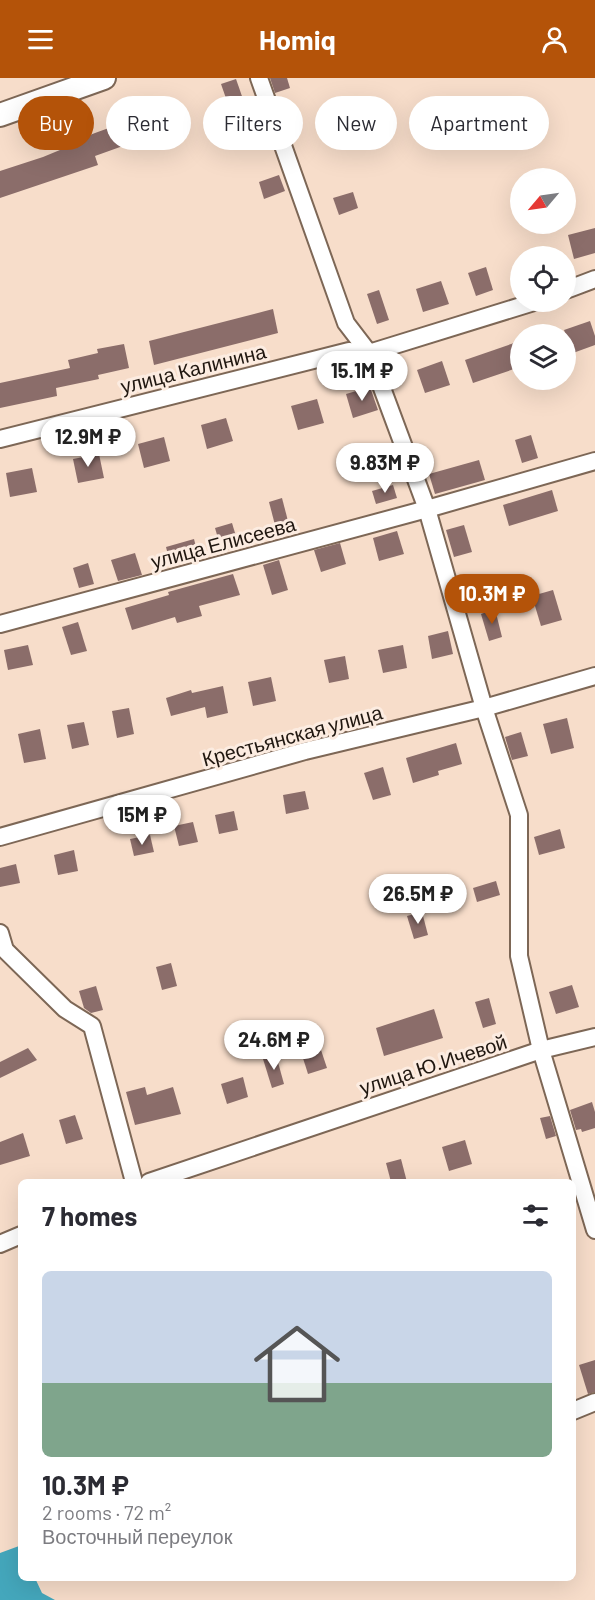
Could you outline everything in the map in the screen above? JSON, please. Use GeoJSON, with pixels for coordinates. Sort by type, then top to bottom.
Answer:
{"type":"FeatureCollection","features":[{"type":"Feature","properties":{"kind":"main road"},"geometry":{"type":"LineString","coordinates":[[0,115],[104,78]]}},
{"type":"Feature","properties":{"kind":"street"},"geometry":{"type":"LineString","coordinates":[[259,78],[346,324],[369,353],[428,509],[484,708],[519,815],[519,956],[541,1050],[595,1230]]}},
{"type":"Feature","properties":{"kind":"street"},"geometry":{"type":"LineString","coordinates":[[576,286],[595,279]]}},
{"type":"Feature","properties":{"kind":"street","name":"улица Калинина"},"geometry":{"type":"LineString","coordinates":[[0,439],[349,351],[369,353],[510,309]]}},
{"type":"Feature","properties":{"kind":"street","name":"улица Елисеева"},"geometry":{"type":"LineString","coordinates":[[0,624],[428,509],[595,461]]}},
{"type":"Feature","properties":{"kind":"street","name":"Крестьянская улица"},"geometry":{"type":"LineString","coordinates":[[0,837],[305,751],[484,708],[595,676]]}},
{"type":"Feature","properties":{"kind":"street"},"geometry":{"type":"LineString","coordinates":[[0,933],[5,950],[65,1009],[92,1026],[133,1179]]}},
{"type":"Feature","properties":{"kind":"street","name":"улица Ю.Ичевой"},"geometry":{"type":"LineString","coordinates":[[158,1179],[541,1050],[595,1037]]}},
{"type":"Feature","properties":{"kind":"street"},"geometry":{"type":"LineString","coordinates":[[0,1244],[18,1236]]}},
{"type":"Feature","properties":{"kind":"street"},"geometry":{"type":"LineString","coordinates":[[576,1410],[595,1402]]}},
{"type":"Feature","properties":{"kind":"water"},"geometry":{"type":"Polygon","coordinates":[[[18,1546],[18,1581],[36,1581],[42,1593],[55,1600],[0,1600],[0,1553],[18,1546]]]}},
{"type":"Feature","properties":{"kind":"building"},"geometry":{"type":"Polygon","coordinates":[[[270,78],[287,78],[290,88],[275,93],[270,78]]]}},
{"type":"Feature","properties":{"kind":"building"},"geometry":{"type":"Polygon","coordinates":[[[236,79],[242,96],[225,96],[221,84],[236,79]]]}},
{"type":"Feature","properties":{"kind":"building"},"geometry":{"type":"Polygon","coordinates":[[[106,129],[106,150],[112,150],[95,156],[98,165],[0,198],[0,171],[60,150],[94,150],[94,134],[106,129]]]}},
{"type":"Feature","properties":{"kind":"building"},"geometry":{"type":"Polygon","coordinates":[[[279,175],[285,191],[264,199],[259,182],[279,175]]]}},
{"type":"Feature","properties":{"kind":"building"},"geometry":{"type":"Polygon","coordinates":[[[353,192],[358,208],[339,215],[333,198],[353,192]]]}},
{"type":"Feature","properties":{"kind":"building"},"geometry":{"type":"Polygon","coordinates":[[[595,228],[595,253],[576,258],[576,246],[571,246],[568,235],[595,228]]]}},
{"type":"Feature","properties":{"kind":"building"},"geometry":{"type":"Polygon","coordinates":[[[486,267],[493,290],[476,296],[468,273],[486,267]]]}},
{"type":"Feature","properties":{"kind":"building"},"geometry":{"type":"Polygon","coordinates":[[[441,281],[449,304],[423,312],[416,289],[441,281]]]}},
{"type":"Feature","properties":{"kind":"building"},"geometry":{"type":"Polygon","coordinates":[[[379,290],[389,320],[377,324],[367,294],[379,290]]]}},
{"type":"Feature","properties":{"kind":"building"},"geometry":{"type":"Polygon","coordinates":[[[273,309],[278,333],[154,365],[149,341],[273,309]]]}},
{"type":"Feature","properties":{"kind":"building"},"geometry":{"type":"Polygon","coordinates":[[[590,321],[595,336],[595,345],[576,352],[576,326],[590,321]]]}},
{"type":"Feature","properties":{"kind":"building"},"geometry":{"type":"Polygon","coordinates":[[[124,344],[129,368],[98,375],[99,379],[56,388],[57,396],[0,408],[0,383],[70,368],[68,360],[98,353],[97,349],[124,344]]]}},
{"type":"Feature","properties":{"kind":"building"},"geometry":{"type":"Polygon","coordinates":[[[510,344],[510,370],[473,383],[465,360],[510,344]]]}},
{"type":"Feature","properties":{"kind":"building"},"geometry":{"type":"Polygon","coordinates":[[[442,361],[450,385],[425,393],[417,370],[442,361]]]}},
{"type":"Feature","properties":{"kind":"building"},"geometry":{"type":"Polygon","coordinates":[[[370,387],[378,410],[353,418],[346,394],[370,387]]]}},
{"type":"Feature","properties":{"kind":"building"},"geometry":{"type":"Polygon","coordinates":[[[317,399],[324,423],[298,430],[291,406],[317,399]]]}},
{"type":"Feature","properties":{"kind":"building"},"geometry":{"type":"Polygon","coordinates":[[[226,418],[233,441],[207,449],[201,425],[226,418]]]}},
{"type":"Feature","properties":{"kind":"building"},"geometry":{"type":"Polygon","coordinates":[[[531,435],[538,458],[522,463],[515,440],[531,435]]]}},
{"type":"Feature","properties":{"kind":"building"},"geometry":{"type":"Polygon","coordinates":[[[164,437],[170,461],[144,468],[138,444],[164,437]]]}},
{"type":"Feature","properties":{"kind":"building"},"geometry":{"type":"Polygon","coordinates":[[[99,454],[104,478],[78,483],[73,459],[99,454]]]}},
{"type":"Feature","properties":{"kind":"building"},"geometry":{"type":"Polygon","coordinates":[[[479,460],[485,480],[435,494],[429,474],[479,460]]]}},
{"type":"Feature","properties":{"kind":"building"},"geometry":{"type":"Polygon","coordinates":[[[32,468],[37,492],[10,497],[6,473],[32,468]]]}},
{"type":"Feature","properties":{"kind":"building"},"geometry":{"type":"Polygon","coordinates":[[[393,485],[397,498],[376,504],[372,491],[393,485]]]}},
{"type":"Feature","properties":{"kind":"building"},"geometry":{"type":"Polygon","coordinates":[[[552,490],[558,511],[509,526],[503,505],[552,490]]]}},
{"type":"Feature","properties":{"kind":"building"},"geometry":{"type":"Polygon","coordinates":[[[282,498],[288,521],[275,525],[269,502],[282,498]]]}},
{"type":"Feature","properties":{"kind":"building"},"geometry":{"type":"Polygon","coordinates":[[[232,523],[239,546],[222,552],[215,528],[232,523]]]}},
{"type":"Feature","properties":{"kind":"building"},"geometry":{"type":"Polygon","coordinates":[[[464,525],[472,552],[454,557],[446,530],[464,525]]]}},
{"type":"Feature","properties":{"kind":"building"},"geometry":{"type":"Polygon","coordinates":[[[397,531],[404,554],[379,561],[373,538],[397,531]]]}},
{"type":"Feature","properties":{"kind":"building"},"geometry":{"type":"Polygon","coordinates":[[[194,539],[198,555],[170,563],[166,547],[194,539]]]}},
{"type":"Feature","properties":{"kind":"building"},"geometry":{"type":"Polygon","coordinates":[[[340,543],[346,564],[321,572],[314,550],[340,543]]]}},
{"type":"Feature","properties":{"kind":"building"},"geometry":{"type":"Polygon","coordinates":[[[135,553],[142,575],[118,581],[111,560],[135,553]]]}},
{"type":"Feature","properties":{"kind":"building"},"geometry":{"type":"Polygon","coordinates":[[[279,560],[288,590],[272,595],[263,565],[279,560]]]}},
{"type":"Feature","properties":{"kind":"building"},"geometry":{"type":"Polygon","coordinates":[[[88,563],[94,584],[79,588],[73,568],[88,563]]]}},
{"type":"Feature","properties":{"kind":"building"},"geometry":{"type":"Polygon","coordinates":[[[233,574],[240,595],[199,606],[202,616],[177,623],[175,617],[132,630],[125,608],[169,595],[168,592],[233,574]]]}},
{"type":"Feature","properties":{"kind":"building"},"geometry":{"type":"Polygon","coordinates":[[[553,590],[562,620],[541,626],[532,596],[553,590]]]}},
{"type":"Feature","properties":{"kind":"building"},"geometry":{"type":"Polygon","coordinates":[[[495,609],[502,637],[489,641],[481,614],[495,609]]]}},
{"type":"Feature","properties":{"kind":"building"},"geometry":{"type":"Polygon","coordinates":[[[78,622],[87,651],[71,655],[62,627],[78,622]]]}},
{"type":"Feature","properties":{"kind":"building"},"geometry":{"type":"Polygon","coordinates":[[[448,631],[453,654],[432,659],[428,636],[448,631]]]}},
{"type":"Feature","properties":{"kind":"building"},"geometry":{"type":"Polygon","coordinates":[[[28,645],[33,665],[8,670],[4,650],[28,645]]]}},
{"type":"Feature","properties":{"kind":"building"},"geometry":{"type":"Polygon","coordinates":[[[403,645],[407,668],[383,673],[378,650],[403,645]]]}},
{"type":"Feature","properties":{"kind":"building"},"geometry":{"type":"Polygon","coordinates":[[[345,656],[349,679],[329,683],[324,660],[345,656]]]}},
{"type":"Feature","properties":{"kind":"building"},"geometry":{"type":"Polygon","coordinates":[[[271,677],[276,701],[253,706],[248,682],[271,677]]]}},
{"type":"Feature","properties":{"kind":"building"},"geometry":{"type":"Polygon","coordinates":[[[223,686],[228,713],[207,718],[205,707],[171,716],[166,698],[191,690],[192,693],[223,686]]]}},
{"type":"Feature","properties":{"kind":"building"},"geometry":{"type":"Polygon","coordinates":[[[129,708],[134,734],[117,738],[112,711],[129,708]]]}},
{"type":"Feature","properties":{"kind":"building"},"geometry":{"type":"Polygon","coordinates":[[[567,718],[574,748],[551,754],[543,724],[567,718]]]}},
{"type":"Feature","properties":{"kind":"building"},"geometry":{"type":"Polygon","coordinates":[[[84,722],[89,745],[72,749],[67,725],[84,722]]]}},
{"type":"Feature","properties":{"kind":"building"},"geometry":{"type":"Polygon","coordinates":[[[40,729],[46,759],[24,763],[18,734],[40,729]]]}},
{"type":"Feature","properties":{"kind":"building"},"geometry":{"type":"Polygon","coordinates":[[[521,732],[528,756],[512,760],[505,737],[521,732]]]}},
{"type":"Feature","properties":{"kind":"building"},"geometry":{"type":"Polygon","coordinates":[[[456,743],[462,764],[438,771],[439,775],[413,783],[406,758],[456,743]]]}},
{"type":"Feature","properties":{"kind":"building"},"geometry":{"type":"Polygon","coordinates":[[[383,767],[391,795],[373,800],[364,773],[383,767]]]}},
{"type":"Feature","properties":{"kind":"building"},"geometry":{"type":"Polygon","coordinates":[[[305,791],[309,809],[286,814],[283,795],[305,791]]]}},
{"type":"Feature","properties":{"kind":"building"},"geometry":{"type":"Polygon","coordinates":[[[234,811],[238,830],[219,834],[215,815],[234,811]]]}},
{"type":"Feature","properties":{"kind":"building"},"geometry":{"type":"Polygon","coordinates":[[[193,822],[198,842],[179,846],[174,826],[193,822]]]}},
{"type":"Feature","properties":{"kind":"building"},"geometry":{"type":"Polygon","coordinates":[[[560,829],[565,848],[539,855],[534,837],[560,829]]]}},
{"type":"Feature","properties":{"kind":"building"},"geometry":{"type":"Polygon","coordinates":[[[150,835],[154,852],[134,856],[130,839],[150,835]]]}},
{"type":"Feature","properties":{"kind":"building"},"geometry":{"type":"Polygon","coordinates":[[[74,850],[78,871],[58,875],[54,855],[74,850]]]}},
{"type":"Feature","properties":{"kind":"building"},"geometry":{"type":"Polygon","coordinates":[[[16,864],[20,883],[0,887],[0,868],[16,864]]]}},
{"type":"Feature","properties":{"kind":"building"},"geometry":{"type":"Polygon","coordinates":[[[496,881],[500,895],[477,902],[473,888],[496,881]]]}},
{"type":"Feature","properties":{"kind":"building"},"geometry":{"type":"Polygon","coordinates":[[[422,912],[428,935],[414,939],[407,916],[422,912]]]}},
{"type":"Feature","properties":{"kind":"building"},"geometry":{"type":"Polygon","coordinates":[[[171,963],[177,986],[162,990],[156,967],[171,963]]]}},
{"type":"Feature","properties":{"kind":"building"},"geometry":{"type":"Polygon","coordinates":[[[572,985],[579,1007],[556,1014],[549,992],[572,985]]]}},
{"type":"Feature","properties":{"kind":"building"},"geometry":{"type":"Polygon","coordinates":[[[96,986],[103,1010],[91,1013],[84,1008],[79,991],[96,986]]]}},
{"type":"Feature","properties":{"kind":"building"},"geometry":{"type":"Polygon","coordinates":[[[489,998],[496,1024],[483,1028],[475,1002],[489,998]]]}},
{"type":"Feature","properties":{"kind":"building"},"geometry":{"type":"Polygon","coordinates":[[[434,1009],[443,1038],[384,1056],[376,1028],[434,1009]]]}},
{"type":"Feature","properties":{"kind":"building"},"geometry":{"type":"Polygon","coordinates":[[[28,1048],[37,1060],[0,1078],[0,1062],[28,1048]]]}},
{"type":"Feature","properties":{"kind":"building"},"geometry":{"type":"Polygon","coordinates":[[[321,1050],[327,1068],[308,1074],[302,1055],[321,1050]]]}},
{"type":"Feature","properties":{"kind":"building"},"geometry":{"type":"Polygon","coordinates":[[[276,1055],[284,1084],[272,1088],[263,1059],[276,1055]]]}},
{"type":"Feature","properties":{"kind":"building"},"geometry":{"type":"Polygon","coordinates":[[[243,1077],[248,1097],[227,1104],[221,1084],[243,1077]]]}},
{"type":"Feature","properties":{"kind":"building"},"geometry":{"type":"Polygon","coordinates":[[[145,1087],[147,1095],[173,1087],[181,1114],[135,1125],[126,1092],[145,1087]]]}},
{"type":"Feature","properties":{"kind":"building"},"geometry":{"type":"Polygon","coordinates":[[[592,1102],[595,1112],[595,1128],[582,1132],[581,1129],[576,1130],[570,1110],[592,1102]]]}},
{"type":"Feature","properties":{"kind":"building"},"geometry":{"type":"Polygon","coordinates":[[[75,1115],[83,1139],[66,1144],[59,1120],[75,1115]]]}},
{"type":"Feature","properties":{"kind":"building"},"geometry":{"type":"Polygon","coordinates":[[[550,1116],[556,1136],[546,1139],[540,1118],[550,1116]]]}},
{"type":"Feature","properties":{"kind":"building"},"geometry":{"type":"Polygon","coordinates":[[[23,1133],[30,1156],[0,1165],[0,1142],[23,1133]]]}},
{"type":"Feature","properties":{"kind":"building"},"geometry":{"type":"Polygon","coordinates":[[[465,1140],[472,1164],[449,1171],[442,1147],[465,1140]]]}},
{"type":"Feature","properties":{"kind":"building"},"geometry":{"type":"Polygon","coordinates":[[[401,1159],[406,1179],[390,1179],[386,1163],[401,1159]]]}},
{"type":"Feature","properties":{"kind":"building"},"geometry":{"type":"Polygon","coordinates":[[[595,1360],[595,1392],[588,1394],[579,1365],[595,1360]]]}}]}
